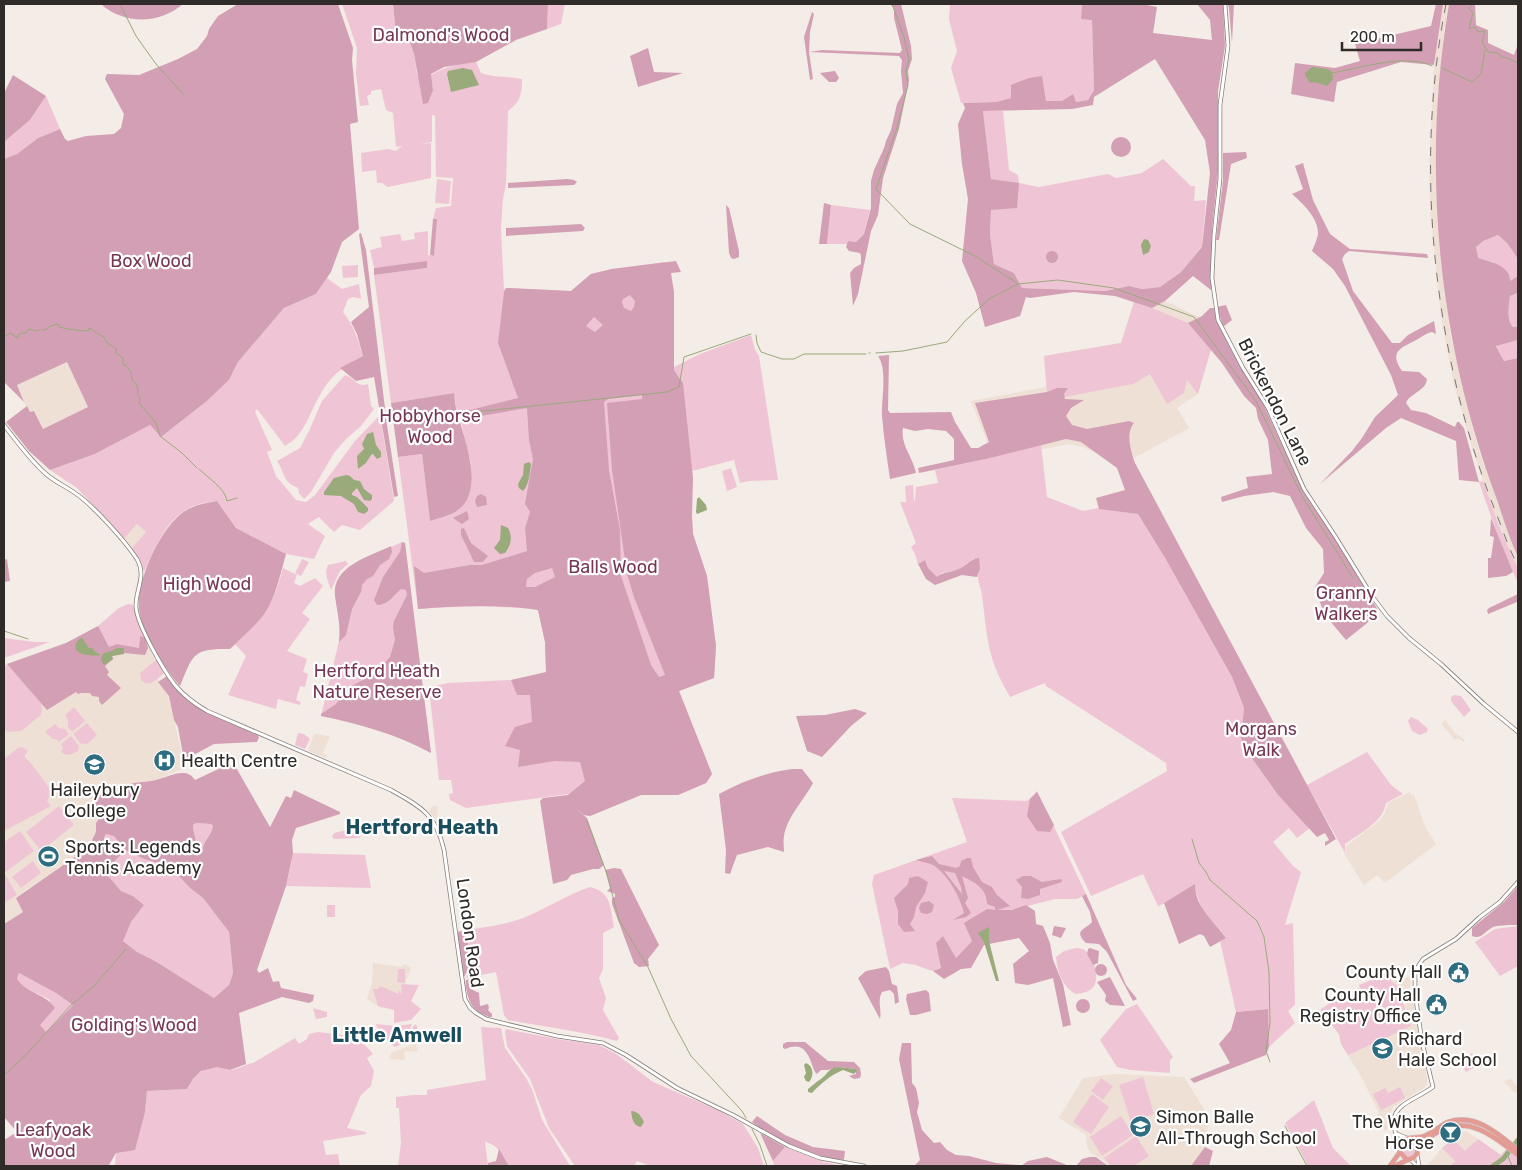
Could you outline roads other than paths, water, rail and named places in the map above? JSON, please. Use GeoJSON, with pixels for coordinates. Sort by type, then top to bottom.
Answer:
{"type":"FeatureCollection","features":[{"type":"Feature","properties":{"kind":"highway"},"geometry":{"type":"LineString","coordinates":[[1390,1166],[1400,1152],[1400,1145],[1407,1138],[1426,1135],[1448,1122],[1466,1120],[1486,1126],[1517,1151]]}},
{"type":"Feature","properties":{"kind":"highway"},"geometry":{"type":"LineString","coordinates":[[1418,1147],[1441,1131],[1452,1126],[1463,1125],[1481,1129],[1511,1146]]}},
{"type":"Feature","properties":{"kind":"highway"},"geometry":{"type":"LineString","coordinates":[[1395,1166],[1417,1154],[1418,1147],[1413,1138]]}},
{"type":"Feature","properties":{"kind":"highway"},"geometry":{"type":"LineString","coordinates":[[1400,1152],[1409,1159]]}},
{"type":"Feature","properties":{"kind":"main road","name":"Brickendon Lane"},"geometry":{"type":"LineString","coordinates":[[1225,4],[1228,46],[1220,105],[1220,178],[1212,278],[1214,303],[1218,320],[1243,368],[1268,408],[1304,488],[1372,596],[1387,616],[1409,638],[1518,732]]}},
{"type":"Feature","properties":{"kind":"main road","name":"London Road"},"geometry":{"type":"LineString","coordinates":[[4,425],[25,452],[45,473],[82,498],[132,553],[142,574],[136,602],[137,615],[174,685],[196,705],[272,740],[327,761],[391,790],[415,804],[432,819],[440,832],[444,850],[465,999],[470,1008],[486,1019],[562,1037],[603,1043],[626,1055],[677,1088],[723,1110],[789,1146],[820,1158],[864,1166]]}},
{"type":"Feature","properties":{"kind":"main road"},"geometry":{"type":"LineString","coordinates":[[1400,1145],[1393,1122],[1397,1111],[1402,1105],[1432,1087],[1422,1042],[1415,994],[1414,977],[1416,968],[1420,961],[1428,954],[1456,939],[1500,902],[1518,882]]}},
{"type":"Feature","properties":{"kind":"main road"},"geometry":{"type":"LineString","coordinates":[[1397,1134],[1407,1138]]}},
{"type":"Feature","properties":{"kind":"main road"},"geometry":{"type":"LineString","coordinates":[[1417,1154],[1418,1166]]}},
{"type":"Feature","properties":{"kind":"main road"},"geometry":{"type":"LineString","coordinates":[[1409,1159],[1418,1166]]}},
{"type":"Feature","properties":{"kind":"waterway"},"geometry":{"type":"LineString","coordinates":[[120,4],[136,36],[156,64],[184,95]]}},
{"type":"Feature","properties":{"kind":"waterway"},"geometry":{"type":"LineString","coordinates":[[892,4],[904,37],[909,59],[906,71],[908,85],[897,128],[876,189],[910,224],[975,256],[1017,283]]}},
{"type":"Feature","properties":{"kind":"waterway"},"geometry":{"type":"LineString","coordinates":[[1473,4],[1469,8],[1473,13],[1469,29],[1475,27],[1478,32],[1485,31],[1482,42],[1488,52],[1498,53],[1501,57],[1518,63]]}},
{"type":"Feature","properties":{"kind":"waterway"},"geometry":{"type":"LineString","coordinates":[[1442,68],[1472,82],[1481,74],[1485,50]]}},
{"type":"Feature","properties":{"kind":"waterway"},"geometry":{"type":"LineString","coordinates":[[1332,73],[1397,61],[1422,62],[1432,66]]}},
{"type":"Feature","properties":{"kind":"waterway"},"geometry":{"type":"LineString","coordinates":[[876,353],[903,351],[947,342],[965,321],[989,299],[1018,284],[1058,280],[1114,288],[1194,317],[1256,401],[1302,496],[1353,578]]}},
{"type":"Feature","properties":{"kind":"waterway"},"geometry":{"type":"LineString","coordinates":[[43,330],[58,324],[59,327],[77,330],[88,331],[89,328],[104,337],[107,343],[116,349],[116,353],[123,358],[123,365],[126,365],[131,372],[132,380],[136,383],[138,390],[137,394],[140,397],[139,403],[156,423],[160,436],[182,453],[197,468]]}},
{"type":"Feature","properties":{"kind":"waterway"},"geometry":{"type":"LineString","coordinates":[[4,337],[10,333],[18,338],[18,335],[26,333],[29,329],[40,330]]}},
{"type":"Feature","properties":{"kind":"waterway"},"geometry":{"type":"LineString","coordinates":[[465,413],[667,392],[679,387],[684,357],[751,334]]}},
{"type":"Feature","properties":{"kind":"waterway"},"geometry":{"type":"LineString","coordinates":[[756,335],[761,352],[782,359],[794,359],[804,354],[866,354]]}},
{"type":"Feature","properties":{"kind":"waterway"},"geometry":{"type":"LineString","coordinates":[[199,469],[220,488],[227,501],[237,498]]}},
{"type":"Feature","properties":{"kind":"waterway"},"geometry":{"type":"LineString","coordinates":[[4,631],[28,639]]}},
{"type":"Feature","properties":{"kind":"waterway"},"geometry":{"type":"LineString","coordinates":[[587,821],[607,874],[619,920],[648,967],[671,1019],[691,1056],[742,1111],[746,1118]]}},
{"type":"Feature","properties":{"kind":"waterway"},"geometry":{"type":"LineString","coordinates":[[1192,839],[1199,863],[1210,880],[1257,921],[1264,937],[1269,972],[1270,1023],[1266,1051],[1270,1062]]}},
{"type":"Feature","properties":{"kind":"waterway"},"geometry":{"type":"LineString","coordinates":[[4,1075],[25,1056],[70,1006],[94,986],[126,949]]}},
{"type":"Feature","properties":{"kind":"waterway"},"geometry":{"type":"LineString","coordinates":[[1285,1126],[1307,1166]]}},
{"type":"Feature","properties":{"kind":"waterway"},"geometry":{"type":"LineString","coordinates":[[752,1129],[767,1166]]}},
{"type":"Feature","properties":{"kind":"waterway"},"geometry":{"type":"LineString","coordinates":[[1493,1166],[1503,1159],[1518,1140]]}},
{"type":"Feature","properties":{"kind":"waterway"},"geometry":{"type":"LineString","coordinates":[[1507,1154],[1512,1166]]}},
{"type":"Feature","properties":{"kind":"railway"},"geometry":{"type":"LineString","coordinates":[[1446,4],[1436,65],[1431,128],[1431,191],[1435,255],[1443,318],[1455,380],[1471,441],[1491,500],[1518,566]]}},
{"type":"Feature","properties":{"kind":"place","name":"Health Centre"},"geometry":{"type":"Point","coordinates":[165,761]}},
{"type":"Feature","properties":{"kind":"place","name":"Haileybury College"},"geometry":{"type":"Point","coordinates":[95,765]}},
{"type":"Feature","properties":{"kind":"place","name":"Sports: Legends Tennis Academy"},"geometry":{"type":"Point","coordinates":[49,857]}},
{"type":"Feature","properties":{"kind":"place","name":"County Hall"},"geometry":{"type":"Point","coordinates":[1458,972]}},
{"type":"Feature","properties":{"kind":"place","name":"County Hall Registry Office"},"geometry":{"type":"Point","coordinates":[1437,1005]}},
{"type":"Feature","properties":{"kind":"place","name":"Richard Hale School"},"geometry":{"type":"Point","coordinates":[1382,1049]}},
{"type":"Feature","properties":{"kind":"place","name":"Simon Balle All-Through School"},"geometry":{"type":"Point","coordinates":[1140,1127]}},
{"type":"Feature","properties":{"kind":"place","name":"The White Horse"},"geometry":{"type":"Point","coordinates":[1450,1132]}},
{"type":"Feature","properties":{"kind":"district","name":"Hertford Heath"},"geometry":{"type":"Point","coordinates":[422,827]}},
{"type":"Feature","properties":{"kind":"district","name":"Little Amwell"},"geometry":{"type":"Point","coordinates":[397,1035]}},
{"type":"Feature","properties":{"kind":"park label","name":"Dalmond's Wood"},"geometry":{"type":"Point","coordinates":[441,35]}},
{"type":"Feature","properties":{"kind":"park label","name":"Box Wood"},"geometry":{"type":"Point","coordinates":[151,261]}},
{"type":"Feature","properties":{"kind":"park label","name":"Hobbyhorse Wood"},"geometry":{"type":"Point","coordinates":[430,426]}},
{"type":"Feature","properties":{"kind":"park label","name":"Balls Wood"},"geometry":{"type":"Point","coordinates":[613,567]}},
{"type":"Feature","properties":{"kind":"park label","name":"High Wood"},"geometry":{"type":"Point","coordinates":[207,584]}},
{"type":"Feature","properties":{"kind":"park label","name":"Granny Walkers"},"geometry":{"type":"Point","coordinates":[1346,603]}},
{"type":"Feature","properties":{"kind":"park label","name":"Hertford Heath Nature Reserve"},"geometry":{"type":"Point","coordinates":[377,681]}},
{"type":"Feature","properties":{"kind":"park label","name":"Morgans Walk"},"geometry":{"type":"Point","coordinates":[1261,740]}},
{"type":"Feature","properties":{"kind":"park label","name":"Golding's Wood"},"geometry":{"type":"Point","coordinates":[134,1025]}},
{"type":"Feature","properties":{"kind":"park label","name":"Leafyoak Wood"},"geometry":{"type":"Point","coordinates":[53,1140]}}]}
